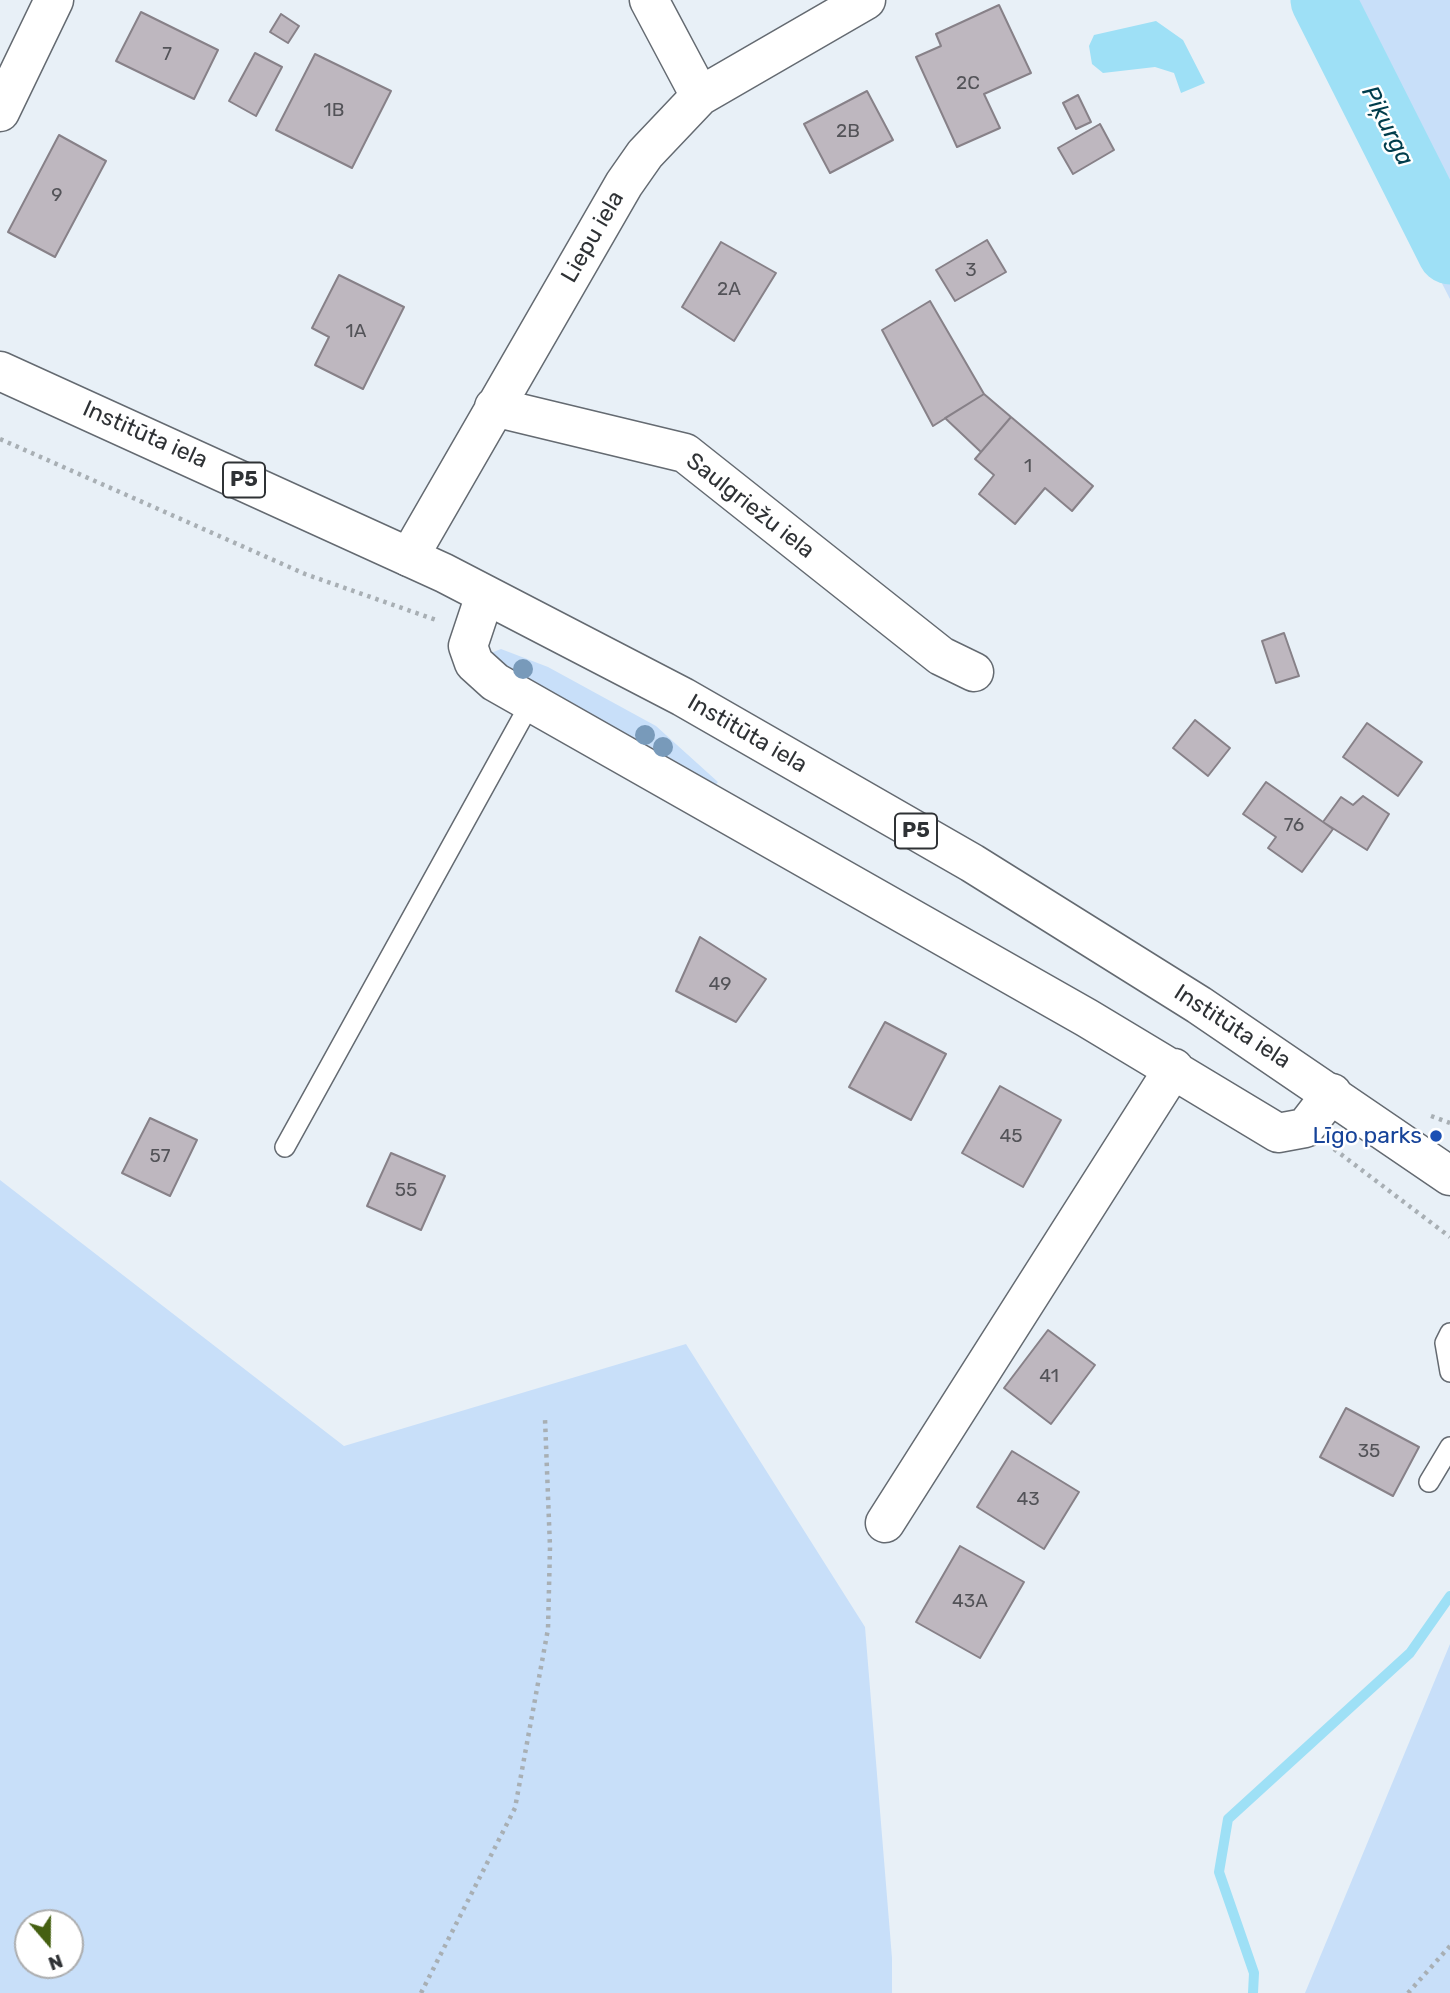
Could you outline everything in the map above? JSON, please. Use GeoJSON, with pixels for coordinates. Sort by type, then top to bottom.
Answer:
{"type":"FeatureCollection","features":[{"type":"Feature","properties":{"kind":"street"},"geometry":{"type":"LineString","coordinates":[[1,108],[54,0]]}},
{"type":"Feature","properties":{"kind":"street"},"geometry":{"type":"LineString","coordinates":[[649,0],[701,96]]}},
{"type":"Feature","properties":{"kind":"street","name":"Liepu iela"},"geometry":{"type":"LineString","coordinates":[[409,557],[624,184],[645,154],[701,96],[866,0]]}},
{"type":"Feature","properties":{"kind":"street","name":"Institūta iela"},"geometry":{"type":"LineString","coordinates":[[0,371],[409,557],[683,697],[972,863],[1199,1005],[1332,1093],[1450,1176]]}},
{"type":"Feature","properties":{"kind":"street","name":"Saulgriežu iela"},"geometry":{"type":"LineString","coordinates":[[494,407],[685,453],[942,656],[974,672]]}},
{"type":"Feature","properties":{"kind":"street"},"geometry":{"type":"LineString","coordinates":[[485,594],[468,646],[474,663],[495,682],[1174,1068],[1278,1133],[1305,1128],[1332,1093]]}},
{"type":"Feature","properties":{"kind":"street"},"geometry":{"type":"LineString","coordinates":[[886,1523],[1174,1068]]}},
{"type":"Feature","properties":{"kind":"lane"},"geometry":{"type":"LineString","coordinates":[[285,1147],[531,702]]}},
{"type":"Feature","properties":{"kind":"lane"},"geometry":{"type":"LineString","coordinates":[[1450,1333],[1445,1343],[1450,1372]]}},
{"type":"Feature","properties":{"kind":"lane"},"geometry":{"type":"LineString","coordinates":[[1429,1482],[1450,1447]]}},
{"type":"Feature","properties":{"kind":"path"},"geometry":{"type":"LineString","coordinates":[[1431,1115],[1450,1123]]}},
{"type":"Feature","properties":{"kind":"path"},"geometry":{"type":"LineString","coordinates":[[421,1993],[516,1808],[548,1629],[550,1547],[545,1419]]}},
{"type":"Feature","properties":{"kind":"path"},"geometry":{"type":"LineString","coordinates":[[1408,1993],[1450,1946]]}},
{"type":"Feature","properties":{"kind":"shaded area"},"geometry":{"type":"Polygon","coordinates":[[[1296,0],[1450,0],[1450,299],[1296,0]]]}},
{"type":"Feature","properties":{"kind":"shaded area"},"geometry":{"type":"Polygon","coordinates":[[[1156,21],[1183,40],[1205,83],[1181,93],[1174,73],[1155,67],[1103,73],[1092,64],[1089,46],[1094,35],[1156,21]]]}},
{"type":"Feature","properties":{"kind":"shaded area"},"geometry":{"type":"Polygon","coordinates":[[[501,649],[548,667],[656,726],[718,782],[710,791],[505,673],[491,653],[501,649]]]}},
{"type":"Feature","properties":{"kind":"shaded area"},"geometry":{"type":"Polygon","coordinates":[[[0,1180],[344,1446],[686,1344],[865,1627],[892,1958],[892,1993],[0,1993],[0,1180]]]}},
{"type":"Feature","properties":{"kind":"shaded area"},"geometry":{"type":"Polygon","coordinates":[[[1450,1644],[1450,1993],[1305,1993],[1450,1644]]]}},
{"type":"Feature","properties":{"kind":"building"},"geometry":{"type":"Polygon","coordinates":[[[999,5],[1031,73],[984,94],[1000,128],[957,147],[916,57],[941,46],[936,34],[999,5]]]}},
{"type":"Feature","properties":{"kind":"building"},"geometry":{"type":"Polygon","coordinates":[[[141,12],[218,50],[194,99],[116,61],[141,12]]]}},
{"type":"Feature","properties":{"kind":"building"},"geometry":{"type":"Polygon","coordinates":[[[281,14],[299,26],[288,43],[270,32],[281,14]]]}},
{"type":"Feature","properties":{"kind":"building"},"geometry":{"type":"Polygon","coordinates":[[[255,53],[282,67],[256,116],[229,101],[255,53]]]}},
{"type":"Feature","properties":{"kind":"building"},"geometry":{"type":"Polygon","coordinates":[[[315,54],[391,91],[352,168],[276,130],[315,54]]]}},
{"type":"Feature","properties":{"kind":"building"},"geometry":{"type":"Polygon","coordinates":[[[867,91],[893,140],[830,173],[804,124],[867,91]]]}},
{"type":"Feature","properties":{"kind":"building"},"geometry":{"type":"Polygon","coordinates":[[[1078,95],[1091,122],[1076,129],[1063,103],[1078,95]]]}},
{"type":"Feature","properties":{"kind":"building"},"geometry":{"type":"Polygon","coordinates":[[[1100,124],[1114,150],[1073,174],[1058,148],[1100,124]]]}},
{"type":"Feature","properties":{"kind":"building"},"geometry":{"type":"Polygon","coordinates":[[[59,135],[106,161],[55,257],[8,232],[59,135]]]}},
{"type":"Feature","properties":{"kind":"building"},"geometry":{"type":"Polygon","coordinates":[[[987,240],[1006,272],[955,301],[936,270],[987,240]]]}},
{"type":"Feature","properties":{"kind":"building"},"geometry":{"type":"Polygon","coordinates":[[[721,242],[776,273],[734,341],[682,307],[721,242]]]}},
{"type":"Feature","properties":{"kind":"building"},"geometry":{"type":"Polygon","coordinates":[[[339,275],[404,307],[363,389],[315,365],[329,337],[312,328],[339,275]]]}},
{"type":"Feature","properties":{"kind":"building"},"geometry":{"type":"Polygon","coordinates":[[[930,301],[984,394],[933,426],[882,330],[930,301]]]}},
{"type":"Feature","properties":{"kind":"building"},"geometry":{"type":"Polygon","coordinates":[[[984,394],[1011,417],[981,452],[945,418],[984,394]]]}},
{"type":"Feature","properties":{"kind":"building"},"geometry":{"type":"Polygon","coordinates":[[[1011,417],[1093,486],[1072,511],[1045,488],[1015,524],[979,494],[994,475],[975,459],[1011,417]]]}},
{"type":"Feature","properties":{"kind":"building"},"geometry":{"type":"Polygon","coordinates":[[[1284,633],[1299,676],[1276,683],[1262,641],[1284,633]]]}},
{"type":"Feature","properties":{"kind":"building"},"geometry":{"type":"Polygon","coordinates":[[[1195,720],[1230,748],[1208,776],[1173,748],[1195,720]]]}},
{"type":"Feature","properties":{"kind":"building"},"geometry":{"type":"Polygon","coordinates":[[[1367,723],[1422,762],[1398,796],[1343,757],[1367,723]]]}},
{"type":"Feature","properties":{"kind":"building"},"geometry":{"type":"Polygon","coordinates":[[[1266,782],[1333,829],[1302,872],[1268,848],[1276,837],[1243,814],[1266,782]]]}},
{"type":"Feature","properties":{"kind":"building"},"geometry":{"type":"Polygon","coordinates":[[[1363,796],[1389,814],[1367,850],[1323,822],[1341,797],[1353,805],[1363,796]]]}},
{"type":"Feature","properties":{"kind":"building"},"geometry":{"type":"Polygon","coordinates":[[[700,937],[766,979],[736,1022],[676,991],[700,937]]]}},
{"type":"Feature","properties":{"kind":"building"},"geometry":{"type":"Polygon","coordinates":[[[885,1022],[946,1054],[911,1120],[849,1087],[885,1022]]]}},
{"type":"Feature","properties":{"kind":"building"},"geometry":{"type":"Polygon","coordinates":[[[1000,1086],[1061,1120],[1023,1187],[962,1153],[1000,1086]]]}},
{"type":"Feature","properties":{"kind":"building"},"geometry":{"type":"Polygon","coordinates":[[[150,1118],[197,1140],[170,1196],[122,1173],[150,1118]]]}},
{"type":"Feature","properties":{"kind":"building"},"geometry":{"type":"Polygon","coordinates":[[[391,1153],[445,1176],[421,1230],[367,1206],[391,1153]]]}},
{"type":"Feature","properties":{"kind":"building"},"geometry":{"type":"Polygon","coordinates":[[[1048,1330],[1095,1365],[1051,1424],[1004,1388],[1048,1330]]]}},
{"type":"Feature","properties":{"kind":"building"},"geometry":{"type":"Polygon","coordinates":[[[1346,1408],[1419,1447],[1393,1496],[1320,1457],[1346,1408]]]}},
{"type":"Feature","properties":{"kind":"building"},"geometry":{"type":"Polygon","coordinates":[[[1012,1451],[1079,1492],[1044,1549],[977,1507],[1012,1451]]]}},
{"type":"Feature","properties":{"kind":"building"},"geometry":{"type":"Polygon","coordinates":[[[960,1546],[1024,1582],[980,1658],[916,1622],[960,1546]]]}},
{"type":"Feature","properties":{"kind":"waterway","name":"Piķurga"},"geometry":{"type":"LineString","coordinates":[[1323,0],[1450,252]]}},
{"type":"Feature","properties":{"kind":"waterway"},"geometry":{"type":"LineString","coordinates":[[1253,1993],[1254,1973],[1219,1872],[1228,1819],[1410,1653],[1450,1596]]}},
{"type":"Feature","properties":{"kind":"place","name":"Līgo parks"},"geometry":{"type":"Point","coordinates":[1436,1136]}}]}
